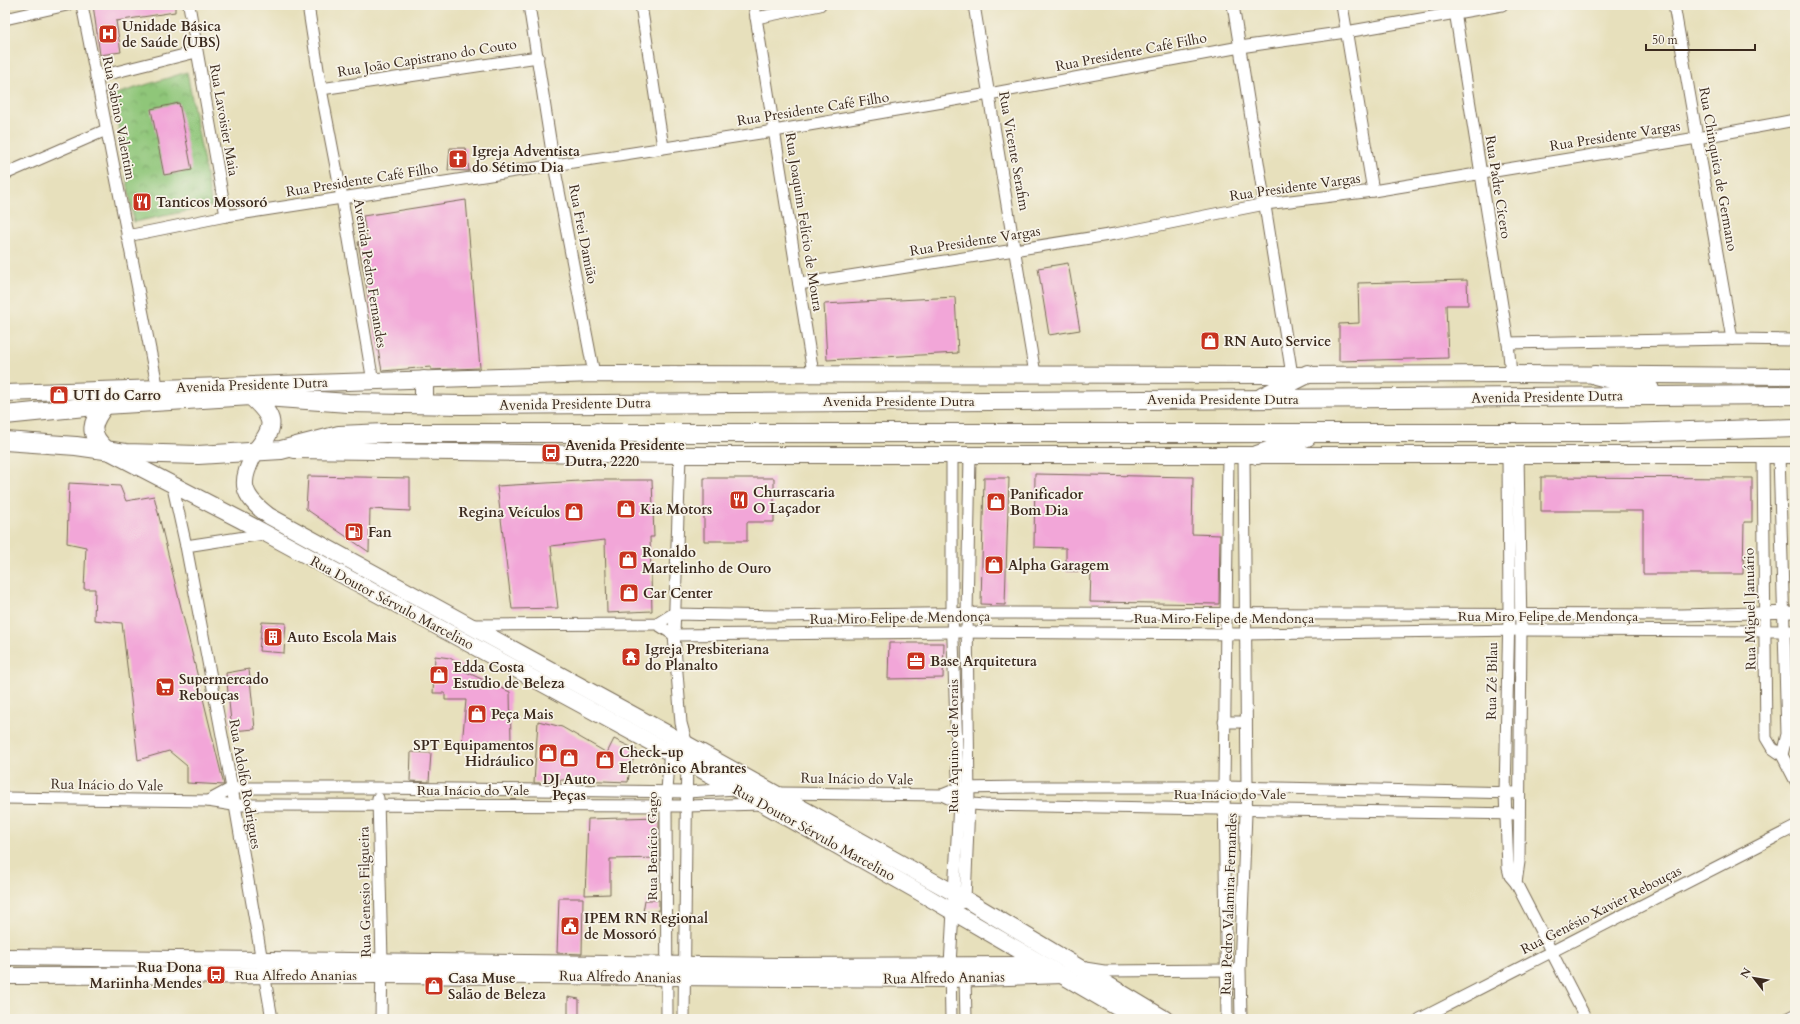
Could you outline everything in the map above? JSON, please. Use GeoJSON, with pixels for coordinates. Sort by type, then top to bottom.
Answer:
{"type":"FeatureCollection","features":[{"type":"Feature","properties":{"kind":"main road","name":"Avenida Presidente Dutra"},"geometry":{"type":"LineString","coordinates":[[5,415],[105,405],[159,394],[373,382],[594,374],[1511,374],[1795,376]]}},
{"type":"Feature","properties":{"kind":"main road"},"geometry":{"type":"LineString","coordinates":[[1257,399],[1300,375]]}},
{"type":"Feature","properties":{"kind":"main road"},"geometry":{"type":"LineString","coordinates":[[1595,375],[1676,395]]}},
{"type":"Feature","properties":{"kind":"main road"},"geometry":{"type":"LineString","coordinates":[[424,380],[424,404]]}},
{"type":"Feature","properties":{"kind":"main road","name":"Avenida Presidente Dutra"},"geometry":{"type":"LineString","coordinates":[[5,393],[251,396],[348,403],[424,404],[1795,395]]}},
{"type":"Feature","properties":{"kind":"main road"},"geometry":{"type":"LineString","coordinates":[[251,396],[265,409],[270,418],[270,430],[256,451]]}},
{"type":"Feature","properties":{"kind":"main road"},"geometry":{"type":"LineString","coordinates":[[105,405],[97,415],[93,430],[96,440],[105,450]]}},
{"type":"Feature","properties":{"kind":"main road","name":"Avenida Presidente Dutra"},"geometry":{"type":"LineString","coordinates":[[280,450],[339,435],[377,433],[1621,433],[1795,428]]}},
{"type":"Feature","properties":{"kind":"main road"},"geometry":{"type":"LineString","coordinates":[[597,432],[626,454]]}},
{"type":"Feature","properties":{"kind":"main road"},"geometry":{"type":"LineString","coordinates":[[1251,455],[1319,432]]}},
{"type":"Feature","properties":{"kind":"main road","name":"Avenida Presidente Dutra"},"geometry":{"type":"LineString","coordinates":[[5,441],[154,455],[234,454],[280,450],[680,455],[1787,455]]}},
{"type":"Feature","properties":{"kind":"main road","name":"Rua Doutor Sérvulo Marcelino"},"geometry":{"type":"LineString","coordinates":[[105,450],[121,460],[172,483],[686,763],[736,789],[768,799],[960,897],[1069,970],[1137,1019]]}},
{"type":"Feature","properties":{"kind":"main road","name":"Rua Doutor Sérvulo Marcelino"},"geometry":{"type":"LineString","coordinates":[[256,451],[244,478],[248,498],[269,516],[468,625],[676,730],[687,745],[768,799],[952,912],[1046,965]]}},
{"type":"Feature","properties":{"kind":"main road","name":"Rua Alfredo Ananias"},"geometry":{"type":"LineString","coordinates":[[5,957],[263,967],[955,974],[1069,970]]}},
{"type":"Feature","properties":{"kind":"main road","name":"Rua Alfredo Ananias"},"geometry":{"type":"LineString","coordinates":[[955,974],[1046,965],[1069,970]]}},
{"type":"Feature","properties":{"kind":"main road","name":"Rua Alfredo Ananias"},"geometry":{"type":"LineString","coordinates":[[5,976],[263,967]]}},
{"type":"Feature","properties":{"kind":"main road","name":"Rua Doutor Sérvulo Marcelino"},"geometry":{"type":"LineString","coordinates":[[1069,970],[1098,973],[1165,1019]]}},
{"type":"Feature","properties":{"kind":"street"},"geometry":{"type":"LineString","coordinates":[[5,19],[67,5]]}},
{"type":"Feature","properties":{"kind":"street","name":"Rua Sabino Valentim"},"geometry":{"type":"LineString","coordinates":[[82,5],[159,394]]}},
{"type":"Feature","properties":{"kind":"street","name":"Rua Lavoisier Maia"},"geometry":{"type":"LineString","coordinates":[[189,5],[196,52],[226,216]]}},
{"type":"Feature","properties":{"kind":"street","name":"Avenida Pedro Fernandes"},"geometry":{"type":"LineString","coordinates":[[308,5],[321,89],[342,198],[373,382]]}},
{"type":"Feature","properties":{"kind":"street","name":"Rua Frei Damião"},"geometry":{"type":"LineString","coordinates":[[530,5],[554,165],[594,374]]}},
{"type":"Feature","properties":{"kind":"street"},"geometry":{"type":"LineString","coordinates":[[641,5],[663,147]]}},
{"type":"Feature","properties":{"kind":"street","name":"Rua Joaquim Felício de Moura"},"geometry":{"type":"LineString","coordinates":[[754,5],[813,373]]}},
{"type":"Feature","properties":{"kind":"street"},"geometry":{"type":"LineString","coordinates":[[756,18],[820,5]]}},
{"type":"Feature","properties":{"kind":"street","name":"Rua Vicente Serafim"},"geometry":{"type":"LineString","coordinates":[[974,5],[1035,374]]}},
{"type":"Feature","properties":{"kind":"street"},"geometry":{"type":"LineString","coordinates":[[1233,5],[1265,204],[1300,375]]}},
{"type":"Feature","properties":{"kind":"street"},"geometry":{"type":"LineString","coordinates":[[1342,5],[1372,191]]}},
{"type":"Feature","properties":{"kind":"street","name":"Rua Presidente Café Filho"},"geometry":{"type":"LineString","coordinates":[[127,236],[226,216],[663,147],[774,131],[989,94],[1240,48],[1346,32],[1455,9],[1502,5]]}},
{"type":"Feature","properties":{"kind":"street","name":"Rua Chinquica de Germano"},"geometry":{"type":"LineString","coordinates":[[1674,5],[1732,339]]}},
{"type":"Feature","properties":{"kind":"street","name":"Rua Padre Cícero"},"geometry":{"type":"LineString","coordinates":[[1455,9],[1508,343],[1511,374]]}},
{"type":"Feature","properties":{"kind":"street"},"geometry":{"type":"LineString","coordinates":[[96,77],[196,52]]}},
{"type":"Feature","properties":{"kind":"street","name":"Rua João Capistrano do Couto"},"geometry":{"type":"LineString","coordinates":[[321,89],[538,56]]}},
{"type":"Feature","properties":{"kind":"street","name":"Rua Presidente Vargas"},"geometry":{"type":"LineString","coordinates":[[799,284],[1115,234],[1265,204],[1372,191],[1697,138],[1795,120]]}},
{"type":"Feature","properties":{"kind":"street"},"geometry":{"type":"LineString","coordinates":[[5,174],[106,130]]}},
{"type":"Feature","properties":{"kind":"street"},"geometry":{"type":"LineString","coordinates":[[1508,343],[1732,339],[1795,340]]}},
{"type":"Feature","properties":{"kind":"street","name":"Rua Pedro Valamira Fernandes"},"geometry":{"type":"LineString","coordinates":[[1227,1019],[1225,971],[1224,722],[1227,614],[1228,454]]}},
{"type":"Feature","properties":{"kind":"street","name":"Rua Zé Bilau"},"geometry":{"type":"LineString","coordinates":[[1513,454],[1505,793],[1508,868],[1510,876],[1516,883],[1586,1019]]}},
{"type":"Feature","properties":{"kind":"street","name":"Rua Zé Bilau"},"geometry":{"type":"LineString","coordinates":[[1513,454],[1521,614],[1520,814],[1516,883]]}},
{"type":"Feature","properties":{"kind":"street","name":"Rua Benício Gago"},"geometry":{"type":"LineString","coordinates":[[667,1019],[666,806],[670,754],[676,730],[673,614],[680,455]]}},
{"type":"Feature","properties":{"kind":"street","name":"Rua Aquino de Morais"},"geometry":{"type":"LineString","coordinates":[[952,455],[952,632],[954,706],[964,788]]}},
{"type":"Feature","properties":{"kind":"street","name":"Rua Aquino de Morais"},"geometry":{"type":"LineString","coordinates":[[960,897],[968,705],[970,455]]}},
{"type":"Feature","properties":{"kind":"street","name":"Rua Pedro Valamira Fernandes"},"geometry":{"type":"LineString","coordinates":[[1241,1019],[1240,969],[1247,787],[1245,614],[1251,455]]}},
{"type":"Feature","properties":{"kind":"street","name":"Rua Miguel Januário"},"geometry":{"type":"LineString","coordinates":[[1763,455],[1766,738],[1772,748],[1782,755],[1795,780]]}},
{"type":"Feature","properties":{"kind":"street"},"geometry":{"type":"LineString","coordinates":[[1782,755],[1787,734],[1790,631],[1787,455]]}},
{"type":"Feature","properties":{"kind":"street","name":"Rua Adolfo Rodrigues"},"geometry":{"type":"LineString","coordinates":[[172,483],[186,546],[232,788],[233,805],[272,1019]]}},
{"type":"Feature","properties":{"kind":"street"},"geometry":{"type":"LineString","coordinates":[[186,546],[264,534]]}},
{"type":"Feature","properties":{"kind":"street","name":"Rua Miro Felipe de Mendonça"},"geometry":{"type":"LineString","coordinates":[[673,614],[776,616],[952,614],[1632,614],[1789,612]]}},
{"type":"Feature","properties":{"kind":"street"},"geometry":{"type":"LineString","coordinates":[[468,625],[656,624],[673,614]]}},
{"type":"Feature","properties":{"kind":"street"},"geometry":{"type":"LineString","coordinates":[[1632,614],[1632,630]]}},
{"type":"Feature","properties":{"kind":"street"},"geometry":{"type":"LineString","coordinates":[[775,635],[776,616]]}},
{"type":"Feature","properties":{"kind":"street"},"geometry":{"type":"LineString","coordinates":[[656,624],[674,635]]}},
{"type":"Feature","properties":{"kind":"street","name":"Rua Miro Felipe de Mendonça"},"geometry":{"type":"LineString","coordinates":[[674,635],[952,632],[1245,634],[1508,630],[1790,631]]}},
{"type":"Feature","properties":{"kind":"street"},"geometry":{"type":"LineString","coordinates":[[954,706],[968,705]]}},
{"type":"Feature","properties":{"kind":"street"},"geometry":{"type":"LineString","coordinates":[[1224,722],[1246,722]]}},
{"type":"Feature","properties":{"kind":"street"},"geometry":{"type":"LineString","coordinates":[[684,1019],[687,745]]}},
{"type":"Feature","properties":{"kind":"street","name":"Rua Inácio do Vale"},"geometry":{"type":"LineString","coordinates":[[942,796],[964,788],[1247,787],[1520,793]]}},
{"type":"Feature","properties":{"kind":"street","name":"Rua Inácio do Vale"},"geometry":{"type":"LineString","coordinates":[[208,801],[232,788],[378,788],[667,792],[736,789]]}},
{"type":"Feature","properties":{"kind":"street","name":"Rua Genesio Filgueira"},"geometry":{"type":"LineString","coordinates":[[378,788],[382,968],[381,1019]]}},
{"type":"Feature","properties":{"kind":"street","name":"Rua Inácio do Vale"},"geometry":{"type":"LineString","coordinates":[[5,798],[208,801],[233,805],[687,806],[768,799],[942,796],[964,803],[1520,814]]}},
{"type":"Feature","properties":{"kind":"street","name":"Rua Genésio Xavier Rebouças"},"geometry":{"type":"LineString","coordinates":[[1420,1019],[1795,827]]}},
{"type":"Feature","properties":{"kind":"street"},"geometry":{"type":"LineString","coordinates":[[951,1019],[955,974],[952,912],[960,897]]}},
{"type":"Feature","properties":{"kind":"street"},"geometry":{"type":"LineString","coordinates":[[1098,973],[1225,971],[1240,969]]}},
{"type":"Feature","properties":{"kind":"street"},"geometry":{"type":"LineString","coordinates":[[955,974],[966,1019]]}},
{"type":"Feature","properties":{"kind":"street"},"geometry":{"type":"LineString","coordinates":[[1787,1019],[1795,1015]]}},
{"type":"Feature","properties":{"kind":"green space"},"geometry":{"type":"Polygon","coordinates":[[[187,72],[212,206],[134,222],[113,95],[187,72]]]}},
{"type":"Feature","properties":{"kind":"building","name":"Unidade Básica de Saúde (UBS)"},"geometry":{"type":"Polygon","coordinates":[[[93,5],[175,5],[175,12],[116,21],[121,52],[100,55],[93,5]]]}},
{"type":"Feature","properties":{"kind":"building"},"geometry":{"type":"Polygon","coordinates":[[[179,103],[192,170],[164,175],[151,109],[179,103]]]}},
{"type":"Feature","properties":{"kind":"building","name":"Igreja Adventista do Sétimo Dia"},"geometry":{"type":"Polygon","coordinates":[[[450,148],[466,148],[469,171],[448,170],[450,148]]]}},
{"type":"Feature","properties":{"kind":"building"},"geometry":{"type":"Polygon","coordinates":[[[466,200],[480,368],[431,370],[431,367],[382,371],[358,242],[367,241],[363,216],[466,200]]]}},
{"type":"Feature","properties":{"kind":"building"},"geometry":{"type":"Polygon","coordinates":[[[1068,263],[1080,330],[1049,335],[1038,268],[1068,263]]]}},
{"type":"Feature","properties":{"kind":"building"},"geometry":{"type":"Polygon","coordinates":[[[1467,280],[1468,305],[1446,305],[1448,358],[1339,361],[1339,324],[1359,323],[1358,283],[1467,280]]]}},
{"type":"Feature","properties":{"kind":"building"},"geometry":{"type":"Polygon","coordinates":[[[955,297],[958,353],[827,360],[824,304],[955,297]]]}},
{"type":"Feature","properties":{"kind":"building"},"geometry":{"type":"Polygon","coordinates":[[[1035,474],[1193,477],[1192,534],[1220,535],[1219,604],[1090,602],[1091,572],[1066,571],[1066,548],[1034,547],[1035,474]]]}},
{"type":"Feature","properties":{"kind":"building","name":"Fan"},"geometry":{"type":"Polygon","coordinates":[[[308,476],[410,478],[410,511],[370,509],[369,552],[306,509],[308,476]]]}},
{"type":"Feature","properties":{"kind":"building"},"geometry":{"type":"Polygon","coordinates":[[[1541,477],[1752,478],[1752,522],[1744,522],[1743,574],[1643,574],[1643,511],[1541,511],[1541,477]]]}},
{"type":"Feature","properties":{"kind":"building","name":"Churrascaria O Laçador"},"geometry":{"type":"Polygon","coordinates":[[[704,478],[774,478],[774,522],[747,522],[747,541],[704,541],[704,478]]]}},
{"type":"Feature","properties":{"kind":"building","name":"Alpha Garagem"},"geometry":{"type":"Polygon","coordinates":[[[984,478],[1009,478],[1005,605],[981,604],[984,478]]]}},
{"type":"Feature","properties":{"kind":"building"},"geometry":{"type":"Polygon","coordinates":[[[596,480],[652,480],[654,537],[650,537],[652,611],[607,613],[605,540],[551,546],[558,608],[512,609],[497,486],[596,480]]]}},
{"type":"Feature","properties":{"kind":"building","name":"Supermercado Rebouças"},"geometry":{"type":"Polygon","coordinates":[[[69,483],[120,486],[126,501],[154,496],[224,785],[187,783],[187,766],[169,751],[138,760],[122,623],[94,620],[95,589],[84,589],[86,547],[67,543],[69,483]]]}},
{"type":"Feature","properties":{"kind":"building","name":"Auto Escola Mais"},"geometry":{"type":"Polygon","coordinates":[[[262,622],[286,623],[284,653],[259,651],[262,622]]]}},
{"type":"Feature","properties":{"kind":"building","name":"Base Arquitetura"},"geometry":{"type":"Polygon","coordinates":[[[889,643],[944,643],[943,678],[888,679],[889,643]]]}},
{"type":"Feature","properties":{"kind":"building"},"geometry":{"type":"Polygon","coordinates":[[[435,656],[450,658],[464,667],[464,671],[510,692],[511,742],[489,742],[488,746],[462,745],[466,700],[445,700],[445,693],[433,693],[435,656]]]}},
{"type":"Feature","properties":{"kind":"building"},"geometry":{"type":"Polygon","coordinates":[[[249,669],[255,729],[232,731],[226,673],[249,669]]]}},
{"type":"Feature","properties":{"kind":"building"},"geometry":{"type":"Polygon","coordinates":[[[538,721],[562,727],[607,753],[614,739],[637,750],[630,768],[628,782],[560,780],[560,783],[534,783],[538,721]]]}},
{"type":"Feature","properties":{"kind":"building"},"geometry":{"type":"Polygon","coordinates":[[[411,752],[431,753],[429,782],[410,781],[411,752]]]}},
{"type":"Feature","properties":{"kind":"building"},"geometry":{"type":"Polygon","coordinates":[[[659,817],[659,858],[610,859],[610,894],[585,895],[588,819],[659,817]]]}},
{"type":"Feature","properties":{"kind":"building","name":"IPEM RN Regional de Mossoró"},"geometry":{"type":"Polygon","coordinates":[[[559,898],[583,898],[582,954],[557,953],[559,898]]]}},
{"type":"Feature","properties":{"kind":"building"},"geometry":{"type":"Polygon","coordinates":[[[645,900],[659,900],[659,911],[643,912],[645,900]]]}},
{"type":"Feature","properties":{"kind":"building"},"geometry":{"type":"Polygon","coordinates":[[[568,997],[579,999],[579,1019],[568,1019],[568,997]]]}},
{"type":"Feature","properties":{"kind":"place","name":"Unidade Básica de Saúde (UBS)"},"geometry":{"type":"Point","coordinates":[108,34]}},
{"type":"Feature","properties":{"kind":"place","name":"Igreja Adventista do Sétimo Dia"},"geometry":{"type":"Point","coordinates":[458,159]}},
{"type":"Feature","properties":{"kind":"place","name":"Tanticos Mossoró"},"geometry":{"type":"Point","coordinates":[142,202]}},
{"type":"Feature","properties":{"kind":"place","name":"RN Auto Service"},"geometry":{"type":"Point","coordinates":[1210,341]}},
{"type":"Feature","properties":{"kind":"place","name":"UTI do Carro"},"geometry":{"type":"Point","coordinates":[59,395]}},
{"type":"Feature","properties":{"kind":"place","name":"Avenida Presidente Dutra, 2220"},"geometry":{"type":"Point","coordinates":[551,453]}},
{"type":"Feature","properties":{"kind":"place","name":"Churrascaria O Laçador"},"geometry":{"type":"Point","coordinates":[739,500]}},
{"type":"Feature","properties":{"kind":"place","name":"Panificador Bom Dia"},"geometry":{"type":"Point","coordinates":[996,502]}},
{"type":"Feature","properties":{"kind":"place","name":"Kia Motors"},"geometry":{"type":"Point","coordinates":[626,509]}},
{"type":"Feature","properties":{"kind":"place","name":"Regina Veículos"},"geometry":{"type":"Point","coordinates":[574,512]}},
{"type":"Feature","properties":{"kind":"place","name":"Fan"},"geometry":{"type":"Point","coordinates":[354,532]}},
{"type":"Feature","properties":{"kind":"place","name":"Ronaldo Martelinho de Ouro"},"geometry":{"type":"Point","coordinates":[628,560]}},
{"type":"Feature","properties":{"kind":"place","name":"Alpha Garagem"},"geometry":{"type":"Point","coordinates":[994,565]}},
{"type":"Feature","properties":{"kind":"place","name":"Car Center"},"geometry":{"type":"Point","coordinates":[629,593]}},
{"type":"Feature","properties":{"kind":"place","name":"Auto Escola Mais"},"geometry":{"type":"Point","coordinates":[273,637]}},
{"type":"Feature","properties":{"kind":"place","name":"Igreja Presbiteriana do Planalto"},"geometry":{"type":"Point","coordinates":[631,657]}},
{"type":"Feature","properties":{"kind":"place","name":"Base Arquitetura"},"geometry":{"type":"Point","coordinates":[916,661]}},
{"type":"Feature","properties":{"kind":"place","name":"Edda Costa Estudio de Beleza"},"geometry":{"type":"Point","coordinates":[439,675]}},
{"type":"Feature","properties":{"kind":"place","name":"Supermercado Rebouças"},"geometry":{"type":"Point","coordinates":[165,687]}},
{"type":"Feature","properties":{"kind":"place","name":"Peça Mais"},"geometry":{"type":"Point","coordinates":[477,714]}},
{"type":"Feature","properties":{"kind":"place","name":"SPT Equipamentos Hidráulico"},"geometry":{"type":"Point","coordinates":[548,753]}},
{"type":"Feature","properties":{"kind":"place","name":"DJ Auto Peças"},"geometry":{"type":"Point","coordinates":[569,758]}},
{"type":"Feature","properties":{"kind":"place","name":"Check-up Eletrônico Abrantes"},"geometry":{"type":"Point","coordinates":[605,760]}},
{"type":"Feature","properties":{"kind":"place","name":"IPEM RN Regional de Mossoró"},"geometry":{"type":"Point","coordinates":[570,926]}},
{"type":"Feature","properties":{"kind":"place","name":"Rua Dona Mariinha Mendes"},"geometry":{"type":"Point","coordinates":[216,975]}},
{"type":"Feature","properties":{"kind":"place","name":"Casa Muse Salão de Beleza"},"geometry":{"type":"Point","coordinates":[434,986]}}]}
